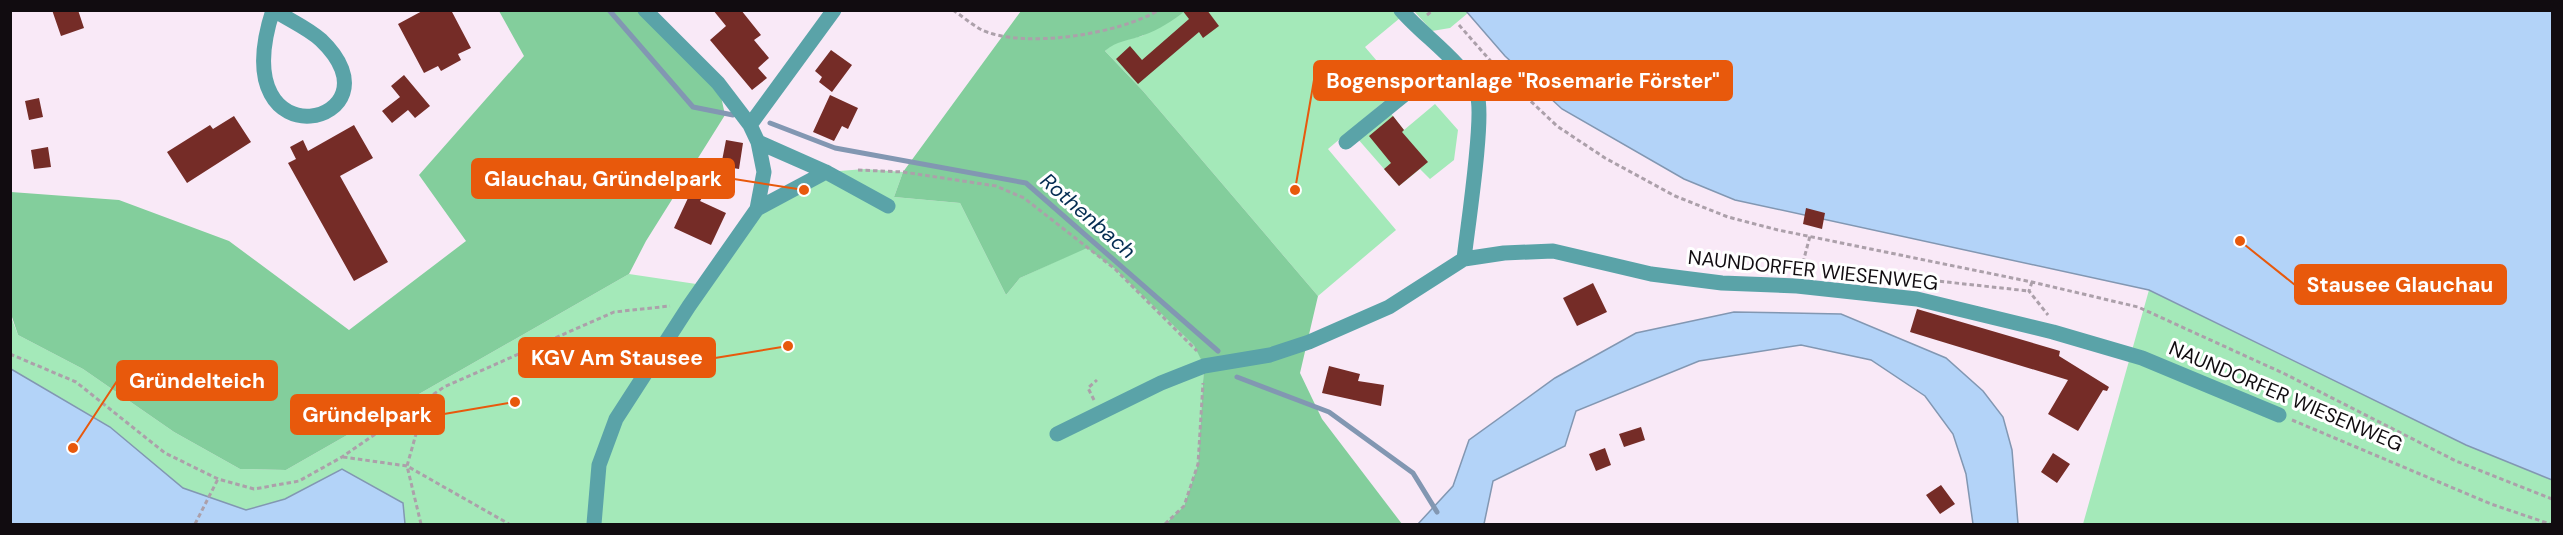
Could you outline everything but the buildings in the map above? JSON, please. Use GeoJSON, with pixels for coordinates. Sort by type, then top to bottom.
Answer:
{"type":"FeatureCollection","features":[{"type":"Feature","properties":{"kind":"street"},"geometry":{"type":"LineString","coordinates":[[274,10],[320,38],[335,56],[345,76],[342,96],[331,111],[312,117],[293,116],[280,107],[271,95],[266,81],[264,59],[274,10]]}},
{"type":"Feature","properties":{"kind":"street"},"geometry":{"type":"LineString","coordinates":[[594,525],[599,465],[616,419],[688,306],[757,209],[764,172],[758,142],[750,125],[718,83],[645,10]]}},
{"type":"Feature","properties":{"kind":"street"},"geometry":{"type":"LineString","coordinates":[[750,125],[834,10]]}},
{"type":"Feature","properties":{"kind":"street"},"geometry":{"type":"LineString","coordinates":[[1401,10],[1463,71],[1478,96],[1464,259]]}},
{"type":"Feature","properties":{"kind":"street"},"geometry":{"type":"LineString","coordinates":[[1346,142],[1436,69],[1446,67],[1463,71]]}},
{"type":"Feature","properties":{"kind":"street"},"geometry":{"type":"LineString","coordinates":[[758,142],[826,172],[888,206]]}},
{"type":"Feature","properties":{"kind":"street"},"geometry":{"type":"LineString","coordinates":[[757,209],[826,172]]}},
{"type":"Feature","properties":{"kind":"street","name":"NAUNDORFER WIESENWEG"},"geometry":{"type":"LineString","coordinates":[[1057,434],[1161,383],[1204,366],[1269,355],[1309,342],[1389,307],[1464,259],[1504,253],[1553,251],[1651,274],[1722,283],[1797,286],[1917,299],[2053,332],[2142,358],[2279,415]]}},
{"type":"Feature","properties":{"kind":"path"},"geometry":{"type":"LineString","coordinates":[[953,10],[981,30],[1029,40],[1088,34],[1159,10]]}},
{"type":"Feature","properties":{"kind":"path"},"geometry":{"type":"LineString","coordinates":[[1459,25],[1503,75],[1557,126],[1605,158],[1675,196],[1728,217],[2138,307],[2285,374],[2456,461],[2553,499]]}},
{"type":"Feature","properties":{"kind":"path"},"geometry":{"type":"LineString","coordinates":[[855,170],[903,172],[996,186],[1024,198],[1115,269],[1194,345],[1204,366],[1198,464],[1184,506],[1165,525]]}},
{"type":"Feature","properties":{"kind":"path"},"geometry":{"type":"LineString","coordinates":[[1797,286],[1810,236]]}},
{"type":"Feature","properties":{"kind":"path"},"geometry":{"type":"LineString","coordinates":[[1844,291],[1864,273],[2029,291],[2056,324],[2053,332]]}},
{"type":"Feature","properties":{"kind":"path"},"geometry":{"type":"LineString","coordinates":[[2029,291],[2032,282]]}},
{"type":"Feature","properties":{"kind":"path"},"geometry":{"type":"LineString","coordinates":[[10,354],[76,382],[165,453],[218,479],[254,489],[299,481],[342,457],[444,387],[614,312],[688,306]]}},
{"type":"Feature","properties":{"kind":"path"},"geometry":{"type":"LineString","coordinates":[[1088,388],[1097,380]]}},
{"type":"Feature","properties":{"kind":"path"},"geometry":{"type":"LineString","coordinates":[[421,525],[407,466],[425,400]]}},
{"type":"Feature","properties":{"kind":"path","name":"NAUNDORFER WIESENWEG"},"geometry":{"type":"LineString","coordinates":[[2279,415],[2491,504],[2550,525]]}},
{"type":"Feature","properties":{"kind":"path"},"geometry":{"type":"LineString","coordinates":[[342,457],[407,466],[509,525]]}},
{"type":"Feature","properties":{"kind":"path"},"geometry":{"type":"LineString","coordinates":[[195,525],[218,479]]}},
{"type":"Feature","properties":{"kind":"green space"},"geometry":{"type":"Polygon","coordinates":[[[499,11],[644,11],[719,87],[725,115],[646,241],[629,274],[286,470],[240,469],[174,432],[83,369],[18,335],[11,314],[11,192],[119,200],[229,241],[349,330],[466,241],[419,175],[524,56],[499,11]]]}},
{"type":"Feature","properties":{"kind":"green space"},"geometry":{"type":"Polygon","coordinates":[[[1021,11],[1185,11],[1155,30],[1119,43],[1105,51],[1143,91],[1318,296],[1300,373],[1322,419],[1402,524],[1165,524],[1184,506],[1198,464],[1204,366],[1194,345],[1115,269],[1087,248],[1020,278],[1006,295],[960,203],[894,197],[903,172],[1021,11]]]}},
{"type":"Feature","properties":{"kind":"green space"},"geometry":{"type":"Polygon","coordinates":[[[1185,11],[1394,11],[1400,18],[1365,47],[1400,88],[1328,149],[1396,230],[1318,296],[1143,91],[1105,51],[1115,42],[1142,36],[1185,11]]]}},
{"type":"Feature","properties":{"kind":"green space"},"geometry":{"type":"Polygon","coordinates":[[[1414,11],[1466,11],[1468,13],[1450,28],[1432,31],[1414,11]]]}},
{"type":"Feature","properties":{"kind":"green space"},"geometry":{"type":"Polygon","coordinates":[[[1435,104],[1458,130],[1454,160],[1430,179],[1420,169],[1399,186],[1357,138],[1389,111],[1404,130],[1435,104]]]}},
{"type":"Feature","properties":{"kind":"green space"},"geometry":{"type":"Polygon","coordinates":[[[865,169],[903,172],[894,197],[960,203],[1006,295],[1020,278],[1087,247],[1115,269],[1195,345],[1204,366],[1198,464],[1184,506],[1165,524],[11,524],[10,314],[18,335],[83,369],[174,432],[240,469],[286,470],[629,274],[703,285],[757,209],[826,172],[865,169]]]}},
{"type":"Feature","properties":{"kind":"green space"},"geometry":{"type":"Polygon","coordinates":[[[2149,290],[2466,445],[2552,480],[2552,524],[2083,524],[2149,290]]]}},
{"type":"Feature","properties":{"kind":"water"},"geometry":{"type":"Polygon","coordinates":[[[1466,11],[2552,11],[2552,480],[2466,445],[2149,290],[1735,200],[1684,179],[1562,109],[1505,56],[1466,11]]]}},
{"type":"Feature","properties":{"kind":"water"},"geometry":{"type":"Polygon","coordinates":[[[1734,312],[1841,314],[1946,358],[1983,391],[2003,417],[2012,450],[2018,524],[1973,524],[1966,474],[1953,434],[1925,396],[1871,360],[1801,345],[1699,361],[1576,411],[1565,446],[1493,481],[1484,524],[1418,524],[1453,486],[1469,440],[1555,378],[1636,333],[1734,312]]]}},
{"type":"Feature","properties":{"kind":"water"},"geometry":{"type":"Polygon","coordinates":[[[11,369],[110,427],[183,488],[246,510],[285,499],[342,469],[403,503],[405,524],[11,524],[11,369]]]}},
{"type":"Feature","properties":{"kind":"waterway","name":"Rothenbach"},"geometry":{"type":"LineString","coordinates":[[609,10],[693,107],[733,115]]}},
{"type":"Feature","properties":{"kind":"waterway","name":"Rothenbach"},"geometry":{"type":"LineString","coordinates":[[770,123],[835,148],[1026,183],[1218,351]]}},
{"type":"Feature","properties":{"kind":"waterway","name":"Rothenbach"},"geometry":{"type":"LineString","coordinates":[[1237,377],[1329,412],[1413,473],[1437,512]]}},
{"type":"Feature","properties":{"kind":"place","name":"Glauchau, Gründelpark"},"geometry":{"type":"Point","coordinates":[804,190]}},
{"type":"Feature","properties":{"kind":"place","name":"Bogensportanlage \"Rosemarie Förster\""},"geometry":{"type":"Point","coordinates":[1295,190]}},
{"type":"Feature","properties":{"kind":"place","name":"Stausee Glauchau"},"geometry":{"type":"Point","coordinates":[2240,241]}},
{"type":"Feature","properties":{"kind":"place","name":"KGV Am Stausee"},"geometry":{"type":"Point","coordinates":[788,346]}},
{"type":"Feature","properties":{"kind":"place","name":"Gründelpark"},"geometry":{"type":"Point","coordinates":[515,402]}},
{"type":"Feature","properties":{"kind":"place","name":"Gründelteich"},"geometry":{"type":"Point","coordinates":[73,448]}}]}
